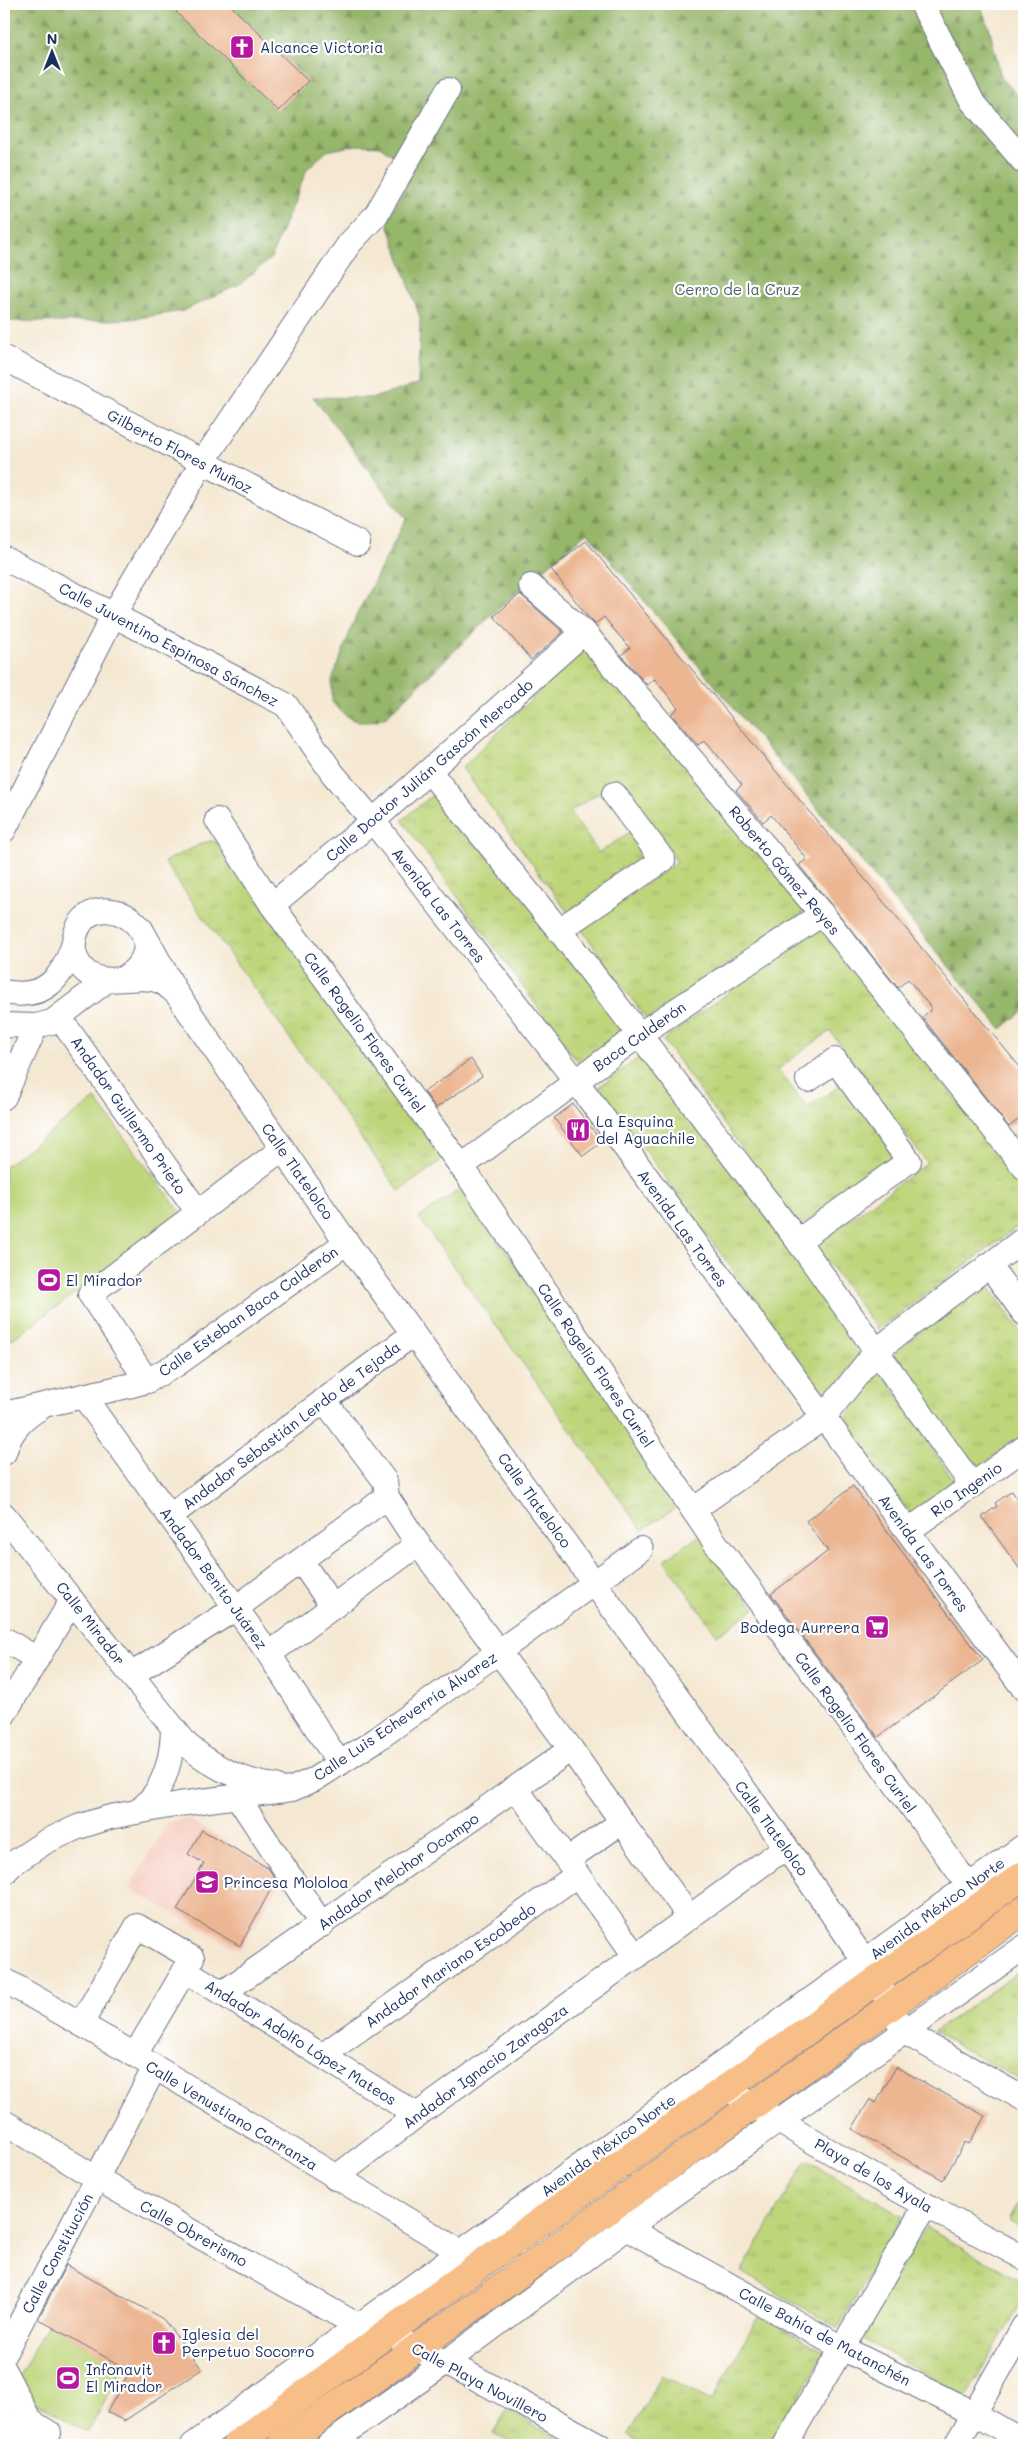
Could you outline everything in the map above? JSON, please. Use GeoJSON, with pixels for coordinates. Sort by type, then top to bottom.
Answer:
{"type":"FeatureCollection","features":[{"type":"Feature","properties":{"kind":"main road","name":"Avenida México Norte"},"geometry":{"type":"LineString","coordinates":[[236,2445],[389,2331],[470,2258],[726,2088],[871,1969],[975,1895],[1024,1875]]}},
{"type":"Feature","properties":{"kind":"main road"},"geometry":{"type":"LineString","coordinates":[[282,2445],[1024,1910]]}},
{"type":"Feature","properties":{"kind":"main road"},"geometry":{"type":"LineString","coordinates":[[470,2258],[502,2286]]}},
{"type":"Feature","properties":{"kind":"street"},"geometry":{"type":"LineString","coordinates":[[922,4],[960,82],[972,101],[1024,162]]}},
{"type":"Feature","properties":{"kind":"street"},"geometry":{"type":"LineString","coordinates":[[4,830],[114,614],[202,463],[349,244],[376,215],[448,90]]}},
{"type":"Feature","properties":{"kind":"street","name":"Gilberto Flores Muñoz"},"geometry":{"type":"LineString","coordinates":[[4,358],[358,543]]}},
{"type":"Feature","properties":{"kind":"street","name":"Calle Juventino Espinosa Sánchez"},"geometry":{"type":"LineString","coordinates":[[4,558],[286,705],[332,774]]}},
{"type":"Feature","properties":{"kind":"street","name":"Roberto Gómez Reyes"},"geometry":{"type":"LineString","coordinates":[[532,586],[584,632],[822,914],[1024,1167]]}},
{"type":"Feature","properties":{"kind":"street","name":"Calle Doctor Julián Gascón Mercado"},"geometry":{"type":"LineString","coordinates":[[272,905],[374,821],[584,632]]}},
{"type":"Feature","properties":{"kind":"street"},"geometry":{"type":"LineString","coordinates":[[429,771],[559,930],[798,1241],[972,1485]]}},
{"type":"Feature","properties":{"kind":"street","name":"Avenida Las Torres"},"geometry":{"type":"LineString","coordinates":[[332,774],[374,821],[576,1081],[1024,1689]]}},
{"type":"Feature","properties":{"kind":"street"},"geometry":{"type":"LineString","coordinates":[[559,930],[663,860],[614,794]]}},
{"type":"Feature","properties":{"kind":"street","name":"Calle Rogelio Flores Curiel"},"geometry":{"type":"LineString","coordinates":[[217,820],[272,905],[462,1166],[693,1510],[975,1895]]}},
{"type":"Feature","properties":{"kind":"street","name":"Calle Tlatelolco"},"geometry":{"type":"LineString","coordinates":[[74,943],[76,932],[83,922],[102,911],[114,910],[125,914],[134,920],[141,929],[177,994],[282,1150],[786,1847],[871,1969],[904,2032]]}},
{"type":"Feature","properties":{"kind":"street","name":"Baca Calderón"},"geometry":{"type":"LineString","coordinates":[[462,1166],[640,1034],[822,914]]}},
{"type":"Feature","properties":{"kind":"street"},"geometry":{"type":"LineString","coordinates":[[4,1025],[36,1026],[52,1022],[115,979],[133,972],[144,952],[144,940],[141,929]]}},
{"type":"Feature","properties":{"kind":"street"},"geometry":{"type":"LineString","coordinates":[[74,943],[74,952],[82,968],[89,975],[115,979]]}},
{"type":"Feature","properties":{"kind":"street"},"geometry":{"type":"LineString","coordinates":[[4,992],[20,995],[36,991],[53,982],[61,974],[74,943]]}},
{"type":"Feature","properties":{"kind":"street","name":"Calle Tlatelolco"},"geometry":{"type":"LineString","coordinates":[[115,979],[162,982],[177,994]]}},
{"type":"Feature","properties":{"kind":"street","name":"Andador Guillermo Prieto"},"geometry":{"type":"LineString","coordinates":[[59,1017],[198,1212]]}},
{"type":"Feature","properties":{"kind":"street"},"geometry":{"type":"LineString","coordinates":[[4,1097],[36,1026]]}},
{"type":"Feature","properties":{"kind":"street"},"geometry":{"type":"LineString","coordinates":[[798,1241],[909,1161],[835,1060],[808,1080]]}},
{"type":"Feature","properties":{"kind":"street"},"geometry":{"type":"LineString","coordinates":[[147,1381],[90,1294],[282,1150]]}},
{"type":"Feature","properties":{"kind":"street"},"geometry":{"type":"LineString","coordinates":[[693,1510],[823,1418],[877,1350],[1024,1239]]}},
{"type":"Feature","properties":{"kind":"street","name":"Calle Esteban Baca Calderón"},"geometry":{"type":"LineString","coordinates":[[4,1414],[147,1381],[177,1364],[347,1242]]}},
{"type":"Feature","properties":{"kind":"street"},"geometry":{"type":"LineString","coordinates":[[989,1265],[1024,1313]]}},
{"type":"Feature","properties":{"kind":"street","name":"Andador Sebastián Lerdo de Tejada"},"geometry":{"type":"LineString","coordinates":[[170,1516],[414,1334]]}},
{"type":"Feature","properties":{"kind":"street","name":"Andador Benito Juárez"},"geometry":{"type":"LineString","coordinates":[[84,1397],[269,1654],[339,1763]]}},
{"type":"Feature","properties":{"kind":"street"},"geometry":{"type":"LineString","coordinates":[[324,1400],[385,1481],[387,1497],[418,1544],[571,1749],[690,1918]]}},
{"type":"Feature","properties":{"kind":"street"},"geometry":{"type":"LineString","coordinates":[[4,1453],[8,1440],[18,1423],[50,1402]]}},
{"type":"Feature","properties":{"kind":"street","name":"Río Ingenio"},"geometry":{"type":"LineString","coordinates":[[908,1531],[1024,1448]]}},
{"type":"Feature","properties":{"kind":"street"},"geometry":{"type":"LineString","coordinates":[[131,1675],[236,1608],[387,1497]]}},
{"type":"Feature","properties":{"kind":"street","name":"Calle Mirador"},"geometry":{"type":"LineString","coordinates":[[4,1514],[173,1730],[204,1759],[221,1770],[263,1785],[292,1788]]}},
{"type":"Feature","properties":{"kind":"street"},"geometry":{"type":"LineString","coordinates":[[269,1654],[418,1544]]}},
{"type":"Feature","properties":{"kind":"street","name":"Calle Luis Echeverría Álvarez"},"geometry":{"type":"LineString","coordinates":[[7,1865],[45,1842],[78,1827],[138,1811],[292,1788],[315,1779],[498,1653],[640,1549]]}},
{"type":"Feature","properties":{"kind":"street"},"geometry":{"type":"LineString","coordinates":[[301,1561],[333,1607]]}},
{"type":"Feature","properties":{"kind":"street"},"geometry":{"type":"LineString","coordinates":[[4,1714],[72,1600]]}},
{"type":"Feature","properties":{"kind":"street"},"geometry":{"type":"LineString","coordinates":[[4,1639],[37,1659]]}},
{"type":"Feature","properties":{"kind":"street"},"geometry":{"type":"LineString","coordinates":[[138,1811],[151,1801],[168,1766],[173,1730]]}},
{"type":"Feature","properties":{"kind":"street","name":"Andador Melchor Ocampo"},"geometry":{"type":"LineString","coordinates":[[224,1992],[571,1749]]}},
{"type":"Feature","properties":{"kind":"street"},"geometry":{"type":"LineString","coordinates":[[516,1788],[636,1956]]}},
{"type":"Feature","properties":{"kind":"street"},"geometry":{"type":"LineString","coordinates":[[238,1796],[322,1925]]}},
{"type":"Feature","properties":{"kind":"street","name":"Andador Mariano Escobedo"},"geometry":{"type":"LineString","coordinates":[[323,2055],[572,1868],[622,1822]]}},
{"type":"Feature","properties":{"kind":"street","name":"Avenida México Norte"},"geometry":{"type":"LineString","coordinates":[[975,1895],[1024,1846]]}},
{"type":"Feature","properties":{"kind":"street","name":"Andador Ignacio Zaragoza"},"geometry":{"type":"LineString","coordinates":[[335,2178],[417,2115],[786,1847]]}},
{"type":"Feature","properties":{"kind":"street"},"geometry":{"type":"LineString","coordinates":[[80,2024],[137,1926],[192,1958],[185,1970]]}},
{"type":"Feature","properties":{"kind":"street"},"geometry":{"type":"LineString","coordinates":[[328,2445],[446,2362],[627,2228],[1024,1947]]}},
{"type":"Feature","properties":{"kind":"street","name":"Avenida México Norte"},"geometry":{"type":"LineString","coordinates":[[193,2445],[358,2325],[470,2258],[871,1969]]}},
{"type":"Feature","properties":{"kind":"street","name":"Andador Adolfo López Mateos"},"geometry":{"type":"LineString","coordinates":[[185,1970],[224,1992],[417,2115]]}},
{"type":"Feature","properties":{"kind":"street","name":"Calle Constitución"},"geometry":{"type":"LineString","coordinates":[[4,2354],[96,2178],[185,1970]]}},
{"type":"Feature","properties":{"kind":"street","name":"Calle Venustiano Carranza"},"geometry":{"type":"LineString","coordinates":[[4,1980],[145,2061],[335,2178],[470,2258]]}},
{"type":"Feature","properties":{"kind":"street"},"geometry":{"type":"LineString","coordinates":[[904,2032],[1024,2099]]}},
{"type":"Feature","properties":{"kind":"street","name":"Playa de los Ayala"},"geometry":{"type":"LineString","coordinates":[[726,2088],[778,2121],[1024,2258]]}},
{"type":"Feature","properties":{"kind":"street","name":"Calle Obrerismo"},"geometry":{"type":"LineString","coordinates":[[4,2122],[96,2178],[358,2325],[389,2331]]}},
{"type":"Feature","properties":{"kind":"street"},"geometry":{"type":"LineString","coordinates":[[785,2445],[926,2205]]}},
{"type":"Feature","properties":{"kind":"street","name":"Calle Bahía de Matanchén"},"geometry":{"type":"LineString","coordinates":[[602,2214],[842,2348],[975,2414],[1024,2442]]}},
{"type":"Feature","properties":{"kind":"street"},"geometry":{"type":"LineString","coordinates":[[956,2445],[1024,2326]]}},
{"type":"Feature","properties":{"kind":"street","name":"Calle Playa Novillero"},"geometry":{"type":"LineString","coordinates":[[389,2331],[415,2349],[446,2362],[599,2445]]}},
{"type":"Feature","properties":{"kind":"street"},"geometry":{"type":"LineString","coordinates":[[4,2371],[19,2432],[49,2433],[40,2445]]}},
{"type":"Feature","properties":{"kind":"shaded area","name":"Princesa Mololoa"},"geometry":{"type":"Polygon","coordinates":[[[188,1819],[285,1875],[240,1951],[129,1888],[168,1822],[188,1819]]]}},
{"type":"Feature","properties":{"kind":"green space","name":"Cerro de la Cruz"},"geometry":{"type":"Polygon","coordinates":[[[4,4],[980,4],[990,30],[1001,77],[1024,102],[1024,1010],[1001,1029],[587,532],[497,610],[387,716],[370,721],[356,721],[350,719],[338,709],[332,702],[332,680],[356,616],[406,519],[313,397],[373,398],[418,384],[420,318],[387,221],[413,171],[380,146],[357,145],[327,151],[307,169],[271,258],[240,284],[183,311],[131,319],[63,322],[4,321],[4,4]]]}},
{"type":"Feature","properties":{"kind":"green space"},"geometry":{"type":"Polygon","coordinates":[[[586,645],[807,910],[647,1020],[582,930],[677,862],[618,780],[570,812],[599,853],[631,831],[650,857],[569,914],[462,768],[586,645]]]}},
{"type":"Feature","properties":{"kind":"green space"},"geometry":{"type":"Polygon","coordinates":[[[447,783],[630,1032],[580,1065],[402,820],[447,783]]]}},
{"type":"Feature","properties":{"kind":"green space"},"geometry":{"type":"Polygon","coordinates":[[[211,841],[217,842],[445,1158],[399,1191],[164,862],[211,841]]]}},
{"type":"Feature","properties":{"kind":"green space"},"geometry":{"type":"Polygon","coordinates":[[[821,926],[1024,1186],[1024,1222],[878,1330],[815,1245],[927,1163],[830,1031],[778,1069],[807,1108],[844,1083],[897,1158],[799,1227],[663,1040],[821,926]]]}},
{"type":"Feature","properties":{"kind":"green space"},"geometry":{"type":"Polygon","coordinates":[[[645,1053],[863,1349],[828,1400],[599,1087],[645,1053]]]}},
{"type":"Feature","properties":{"kind":"green space","name":"El Mirador"},"geometry":{"type":"Polygon","coordinates":[[[95,1099],[183,1215],[4,1345],[4,1167],[95,1099]]]}},
{"type":"Feature","properties":{"kind":"green space"},"geometry":{"type":"Polygon","coordinates":[[[462,1188],[682,1504],[642,1530],[419,1218],[462,1188]]]}},
{"type":"Feature","properties":{"kind":"green space"},"geometry":{"type":"Polygon","coordinates":[[[984,1280],[1024,1335],[1024,1434],[974,1471],[894,1353],[984,1280]]]}},
{"type":"Feature","properties":{"kind":"green space"},"geometry":{"type":"Polygon","coordinates":[[[879,1367],[956,1484],[911,1515],[844,1422],[879,1367]]]}},
{"type":"Feature","properties":{"kind":"green space"},"geometry":{"type":"Polygon","coordinates":[[[702,1534],[755,1609],[717,1635],[664,1560],[702,1534]]]}},
{"type":"Feature","properties":{"kind":"green space"},"geometry":{"type":"Polygon","coordinates":[[[1024,1968],[1024,2082],[933,2032],[1024,1968]]]}},
{"type":"Feature","properties":{"kind":"green space"},"geometry":{"type":"Polygon","coordinates":[[[806,2160],[903,2216],[838,2328],[741,2272],[806,2160]]]}},
{"type":"Feature","properties":{"kind":"green space"},"geometry":{"type":"Polygon","coordinates":[[[1024,2193],[1024,2229],[1009,2221],[1024,2193]]]}},
{"type":"Feature","properties":{"kind":"green space"},"geometry":{"type":"Polygon","coordinates":[[[925,2227],[1024,2283],[1024,2297],[966,2397],[861,2337],[925,2227]]]}},
{"type":"Feature","properties":{"kind":"green space"},"geometry":{"type":"Polygon","coordinates":[[[759,2315],[825,2352],[773,2445],[646,2445],[628,2435],[662,2375],[711,2401],[759,2315]]]}},
{"type":"Feature","properties":{"kind":"green space","name":"Infonavit El Mirador"},"geometry":{"type":"Polygon","coordinates":[[[48,2324],[124,2367],[88,2432],[12,2389],[48,2324]]]}},
{"type":"Feature","properties":{"kind":"green space"},"geometry":{"type":"Polygon","coordinates":[[[507,2410],[568,2445],[514,2445],[493,2433],[507,2410]]]}},
{"type":"Feature","properties":{"kind":"building","name":"Alcance Victoria"},"geometry":{"type":"Polygon","coordinates":[[[184,4],[229,4],[308,81],[278,111],[176,12],[184,4]]]}},
{"type":"Feature","properties":{"kind":"building"},"geometry":{"type":"Polygon","coordinates":[[[586,541],[1024,1072],[1024,1115],[1009,1127],[922,1017],[932,1009],[908,979],[898,988],[799,865],[807,859],[771,815],[763,822],[736,790],[742,785],[705,740],[698,745],[671,714],[678,708],[655,679],[647,685],[621,655],[630,648],[604,617],[595,624],[588,617],[551,569],[586,541]]]}},
{"type":"Feature","properties":{"kind":"building"},"geometry":{"type":"Polygon","coordinates":[[[520,594],[563,632],[531,660],[494,616],[520,594]]]}},
{"type":"Feature","properties":{"kind":"building"},"geometry":{"type":"Polygon","coordinates":[[[471,1059],[482,1076],[436,1108],[424,1092],[471,1059]]]}},
{"type":"Feature","properties":{"kind":"building","name":"La Esquina del Aguachile"},"geometry":{"type":"Polygon","coordinates":[[[573,1104],[602,1142],[583,1156],[554,1118],[573,1104]]]}},
{"type":"Feature","properties":{"kind":"building","name":"Bodega Aurrera"},"geometry":{"type":"Polygon","coordinates":[[[853,1486],[983,1660],[878,1737],[771,1594],[828,1551],[806,1521],[853,1486]]]}},
{"type":"Feature","properties":{"kind":"building"},"geometry":{"type":"Polygon","coordinates":[[[1012,1491],[1018,1500],[1024,1496],[1024,1575],[982,1517],[997,1506],[995,1503],[1012,1491]]]}},
{"type":"Feature","properties":{"kind":"building"},"geometry":{"type":"Polygon","coordinates":[[[202,1830],[268,1868],[276,1880],[240,1946],[177,1910],[204,1863],[188,1854],[202,1830]]]}},
{"type":"Feature","properties":{"kind":"building"},"geometry":{"type":"Polygon","coordinates":[[[896,2067],[985,2116],[969,2144],[965,2142],[943,2180],[852,2129],[870,2099],[876,2103],[896,2067]]]}},
{"type":"Feature","properties":{"kind":"building"},"geometry":{"type":"Polygon","coordinates":[[[66,2265],[163,2319],[202,2369],[124,2421],[107,2412],[130,2371],[38,2319],[66,2265]]]}},
{"type":"Feature","properties":{"kind":"place","name":"Alcance Victoria"},"geometry":{"type":"Point","coordinates":[242,47]}},
{"type":"Feature","properties":{"kind":"place","name":"La Esquina del Aguachile"},"geometry":{"type":"Point","coordinates":[578,1130]}},
{"type":"Feature","properties":{"kind":"place","name":"El Mirador"},"geometry":{"type":"Point","coordinates":[49,1280]}},
{"type":"Feature","properties":{"kind":"place","name":"Bodega Aurrera"},"geometry":{"type":"Point","coordinates":[877,1627]}},
{"type":"Feature","properties":{"kind":"place","name":"Princesa Mololoa"},"geometry":{"type":"Point","coordinates":[207,1882]}},
{"type":"Feature","properties":{"kind":"place","name":"Iglesia del Perpetuo Socorro"},"geometry":{"type":"Point","coordinates":[164,2343]}},
{"type":"Feature","properties":{"kind":"place","name":"Infonavit El Mirador"},"geometry":{"type":"Point","coordinates":[68,2378]}}]}
